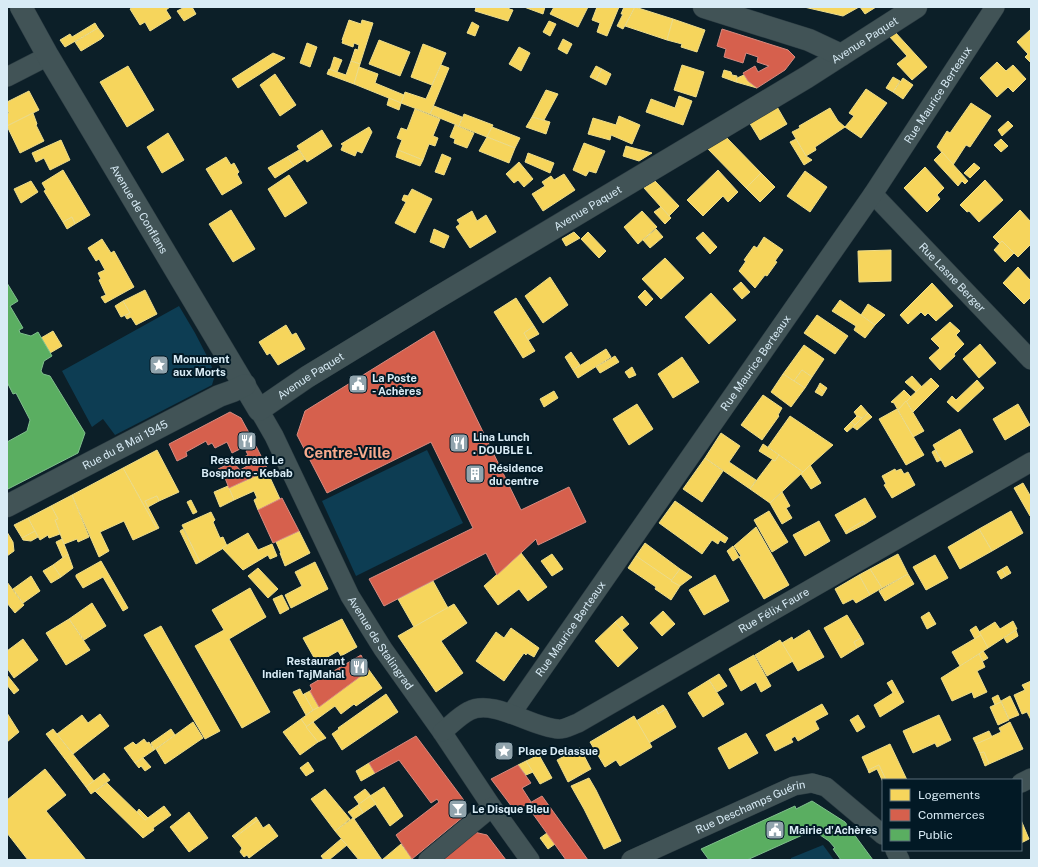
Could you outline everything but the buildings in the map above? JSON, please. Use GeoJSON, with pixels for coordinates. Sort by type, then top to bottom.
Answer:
{"type":"FeatureCollection","features":[{"type":"Feature","properties":{"kind":"street","name":"Avenue de Conflans"},"geometry":{"type":"LineString","coordinates":[[21,7],[48,56],[259,410]]}},
{"type":"Feature","properties":{"kind":"street"},"geometry":{"type":"LineString","coordinates":[[704,7],[809,40],[841,55]]}},
{"type":"Feature","properties":{"kind":"street","name":"Avenue Paquet"},"geometry":{"type":"LineString","coordinates":[[259,410],[307,378],[442,295],[807,77],[916,7]]}},
{"type":"Feature","properties":{"kind":"street","name":"Rue Maurice Berteaux"},"geometry":{"type":"LineString","coordinates":[[511,714],[873,194],[995,7]]}},
{"type":"Feature","properties":{"kind":"street"},"geometry":{"type":"LineString","coordinates":[[7,77],[48,56]]}},
{"type":"Feature","properties":{"kind":"street","name":"Rue Lasne Berger"},"geometry":{"type":"LineString","coordinates":[[873,194],[1031,360]]}},
{"type":"Feature","properties":{"kind":"street","name":"Rue du 8 Mai 1945"},"geometry":{"type":"LineString","coordinates":[[7,506],[219,396],[245,385]]}},
{"type":"Feature","properties":{"kind":"street","name":"Avenue de Stalingrad"},"geometry":{"type":"LineString","coordinates":[[259,410],[274,436],[350,596],[383,649],[530,860]]}},
{"type":"Feature","properties":{"kind":"street","name":"Rue Félix Faure"},"geometry":{"type":"LineString","coordinates":[[511,714],[559,730],[578,723],[1031,462]]}},
{"type":"Feature","properties":{"kind":"street"},"geometry":{"type":"LineString","coordinates":[[442,732],[470,711],[484,707],[511,714]]}},
{"type":"Feature","properties":{"kind":"street"},"geometry":{"type":"LineString","coordinates":[[1022,782],[1031,778]]}},
{"type":"Feature","properties":{"kind":"street","name":"Rue Deschamps Guérin"},"geometry":{"type":"LineString","coordinates":[[631,860],[794,786],[812,783],[826,787],[882,834]]}},
{"type":"Feature","properties":{"kind":"street"},"geometry":{"type":"LineString","coordinates":[[428,860],[492,807]]}},
{"type":"Feature","properties":{"kind":"street"},"geometry":{"type":"LineString","coordinates":[[896,851],[900,860]]}},
{"type":"Feature","properties":{"kind":"shaded area"},"geometry":{"type":"Polygon","coordinates":[[[179,306],[209,360],[215,375],[212,385],[115,435],[103,419],[92,427],[62,371],[179,306]]]}},
{"type":"Feature","properties":{"kind":"shaded area"},"geometry":{"type":"Polygon","coordinates":[[[427,450],[463,523],[356,576],[322,501],[427,450]]]}},
{"type":"Feature","properties":{"kind":"shaded area"},"geometry":{"type":"Polygon","coordinates":[[[823,845],[834,860],[791,860],[791,858],[823,845]]]}},
{"type":"Feature","properties":{"kind":"place","name":"Monument aux Morts"},"geometry":{"type":"Point","coordinates":[159,365]}},
{"type":"Feature","properties":{"kind":"place","name":"La Poste - Achères"},"geometry":{"type":"Point","coordinates":[358,384]}},
{"type":"Feature","properties":{"kind":"place","name":"Restaurant Le Bosphore - Kebab"},"geometry":{"type":"Point","coordinates":[247,441]}},
{"type":"Feature","properties":{"kind":"place","name":"Lina Lunch . DOUBLE L"},"geometry":{"type":"Point","coordinates":[459,443]}},
{"type":"Feature","properties":{"kind":"place","name":"Résidence du centre"},"geometry":{"type":"Point","coordinates":[475,474]}},
{"type":"Feature","properties":{"kind":"place","name":"Restaurant Indien TajMahal"},"geometry":{"type":"Point","coordinates":[359,667]}},
{"type":"Feature","properties":{"kind":"place","name":"Place Delassue"},"geometry":{"type":"Point","coordinates":[504,751]}},
{"type":"Feature","properties":{"kind":"place","name":"Le Disque Bleu"},"geometry":{"type":"Point","coordinates":[458,809]}},
{"type":"Feature","properties":{"kind":"place","name":"Mairie d'Achères"},"geometry":{"type":"Point","coordinates":[775,830]}},
{"type":"Feature","properties":{"kind":"district","name":"Centre-Ville"},"geometry":{"type":"Point","coordinates":[347,452]}}]}
